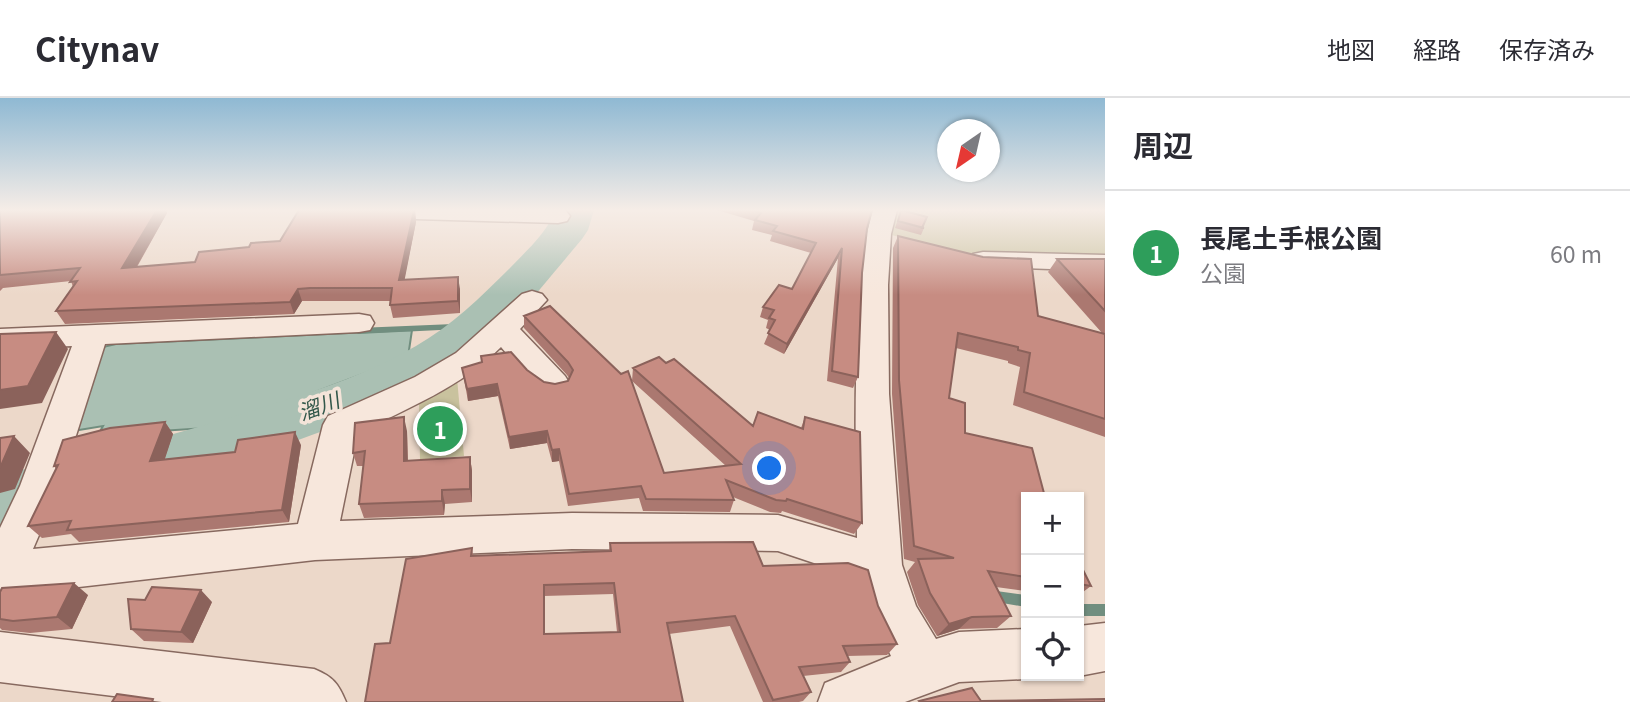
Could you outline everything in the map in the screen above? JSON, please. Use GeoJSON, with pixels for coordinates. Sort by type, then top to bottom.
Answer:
{"type":"FeatureCollection","features":[{"type":"Feature","properties":{"kind":"street"},"geometry":{"type":"LineString","coordinates":[[885,238],[874,285],[873,394],[885,579],[896,617],[924,668]]}},
{"type":"Feature","properties":{"kind":"street"},"geometry":{"type":"LineString","coordinates":[[962,257],[986,261],[1105,263]]}},
{"type":"Feature","properties":{"kind":"street"},"geometry":{"type":"LineString","coordinates":[[315,541],[341,425],[438,379],[468,361],[532,300]]}},
{"type":"Feature","properties":{"kind":"street"},"geometry":{"type":"LineString","coordinates":[[0,339],[359,323]]}},
{"type":"Feature","properties":{"kind":"street"},"geometry":{"type":"LineString","coordinates":[[502,329],[553,384]]}},
{"type":"Feature","properties":{"kind":"street"},"geometry":{"type":"LineString","coordinates":[[92,335],[40,486],[1,573],[315,541],[572,531],[778,533],[885,579]]}},
{"type":"Feature","properties":{"kind":"street"},"geometry":{"type":"LineString","coordinates":[[1084,650],[1105,647]]}},
{"type":"Feature","properties":{"kind":"street"},"geometry":{"type":"LineString","coordinates":[[844,702],[924,668],[959,657],[1021,654]]}},
{"type":"Feature","properties":{"kind":"street"},"geometry":{"type":"LineString","coordinates":[[0,657],[314,695],[320,702]]}},
{"type":"Feature","properties":{"kind":"shaded area"},"geometry":{"type":"Polygon","coordinates":[[[904,238],[1105,238],[1105,259],[968,255],[904,238]]]}},
{"type":"Feature","properties":{"kind":"shaded area"},"geometry":{"type":"Polygon","coordinates":[[[412,330],[408,357],[222,427],[98,435],[103,426],[73,431],[103,347],[116,344],[412,330]]]}},
{"type":"Feature","properties":{"kind":"shaded area"},"geometry":{"type":"Polygon","coordinates":[[[457,378],[464,456],[420,460],[419,402],[457,378]]]}},
{"type":"Feature","properties":{"kind":"building"},"geometry":{"type":"Polygon","coordinates":[[[0,238],[140,238],[122,268],[195,262],[199,252],[249,247],[251,243],[280,241],[282,238],[408,238],[399,280],[458,277],[458,301],[390,305],[392,288],[310,288],[298,289],[290,302],[56,311],[77,281],[70,282],[80,268],[0,275],[0,238]]]}},
{"type":"Feature","properties":{"kind":"building"},"geometry":{"type":"Polygon","coordinates":[[[799,238],[866,238],[858,377],[832,371],[842,248],[787,344],[768,333],[775,320],[769,318],[774,310],[763,307],[779,285],[792,289],[816,243],[799,238]]]}},
{"type":"Feature","properties":{"kind":"building"},"geometry":{"type":"Polygon","coordinates":[[[898,238],[983,257],[1031,259],[1038,316],[1105,334],[1105,419],[1024,392],[1030,353],[1018,350],[1018,347],[958,333],[949,398],[965,403],[965,433],[1032,448],[1044,492],[1021,492],[1021,576],[988,571],[1011,616],[972,617],[949,624],[930,593],[918,559],[954,558],[914,546],[899,380],[898,238]]]}},
{"type":"Feature","properties":{"kind":"building"},"geometry":{"type":"Polygon","coordinates":[[[1057,259],[1105,259],[1105,311],[1057,259]]]}},
{"type":"Feature","properties":{"kind":"building"},"geometry":{"type":"Polygon","coordinates":[[[550,306],[621,374],[628,371],[664,473],[741,464],[633,368],[659,357],[666,363],[674,359],[753,426],[758,412],[803,429],[805,417],[860,432],[862,523],[787,499],[776,500],[726,480],[734,500],[646,499],[641,486],[569,494],[559,449],[552,450],[547,431],[509,437],[497,384],[467,389],[462,368],[482,362],[481,356],[511,352],[527,370],[544,382],[555,384],[568,381],[573,370],[568,362],[524,316],[550,306]]]}},
{"type":"Feature","properties":{"kind":"building"},"geometry":{"type":"Polygon","coordinates":[[[56,332],[28,386],[0,390],[0,334],[56,332]]]}},
{"type":"Feature","properties":{"kind":"building"},"geometry":{"type":"Polygon","coordinates":[[[404,417],[404,461],[470,457],[470,489],[442,490],[442,501],[359,504],[365,451],[353,453],[355,423],[404,417]]]}},
{"type":"Feature","properties":{"kind":"building"},"geometry":{"type":"Polygon","coordinates":[[[165,422],[150,461],[235,452],[238,440],[295,432],[282,510],[67,530],[71,521],[28,526],[58,465],[54,466],[63,440],[110,428],[165,422]]]}},
{"type":"Feature","properties":{"kind":"building"},"geometry":{"type":"Polygon","coordinates":[[[14,436],[0,468],[0,438],[14,436]]]}},
{"type":"Feature","properties":{"kind":"building"},"geometry":{"type":"Polygon","coordinates":[[[753,542],[763,566],[848,563],[868,570],[878,606],[897,644],[843,646],[850,662],[799,667],[811,692],[773,700],[735,616],[667,623],[683,702],[365,702],[375,644],[390,643],[406,559],[472,548],[471,556],[611,551],[610,543],[753,542]],[[614,583],[544,585],[544,634],[620,632],[614,583]]]}},
{"type":"Feature","properties":{"kind":"building"},"geometry":{"type":"Polygon","coordinates":[[[1084,572],[1091,586],[1084,585],[1084,572]]]}},
{"type":"Feature","properties":{"kind":"building"},"geometry":{"type":"Polygon","coordinates":[[[74,583],[57,617],[13,621],[0,619],[2,588],[74,583]]]}},
{"type":"Feature","properties":{"kind":"building"},"geometry":{"type":"Polygon","coordinates":[[[152,587],[201,590],[181,632],[131,629],[128,599],[145,600],[152,587]]]}},
{"type":"Feature","properties":{"kind":"building"},"geometry":{"type":"Polygon","coordinates":[[[972,688],[981,701],[1105,699],[1105,702],[919,701],[972,688]]]}},
{"type":"Feature","properties":{"kind":"building"},"geometry":{"type":"Polygon","coordinates":[[[117,694],[153,699],[152,702],[112,702],[117,694]]]}},
{"type":"Feature","properties":{"kind":"waterway","name":"溜川"},"geometry":{"type":"LineString","coordinates":[[0,501],[165,460],[306,415],[393,381],[434,359],[471,332],[561,238]]}},
{"type":"Feature","properties":{"kind":"waterway"},"geometry":{"type":"LineString","coordinates":[[358,331],[478,326]]}},
{"type":"Feature","properties":{"kind":"waterway"},"geometry":{"type":"LineString","coordinates":[[989,596],[1021,600]]}},
{"type":"Feature","properties":{"kind":"waterway"},"geometry":{"type":"LineString","coordinates":[[1084,610],[1105,610]]}},
{"type":"Feature","properties":{"kind":"place","name":"長尾土手根公園"},"geometry":{"type":"Point","coordinates":[440,429]}}]}
